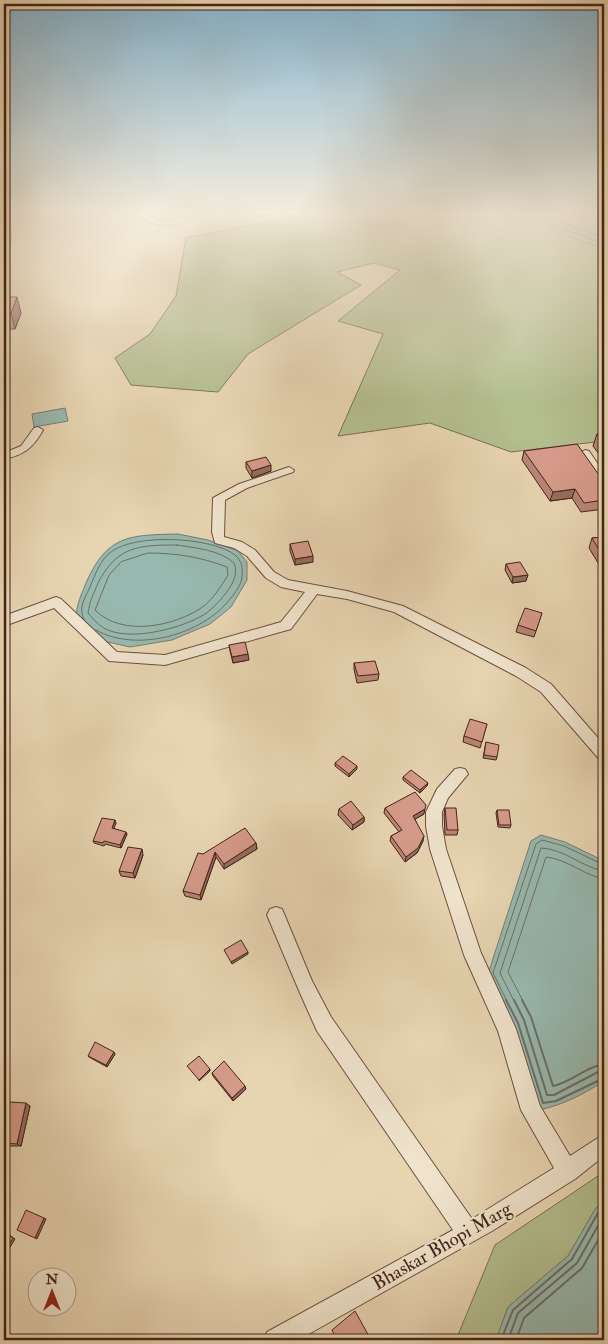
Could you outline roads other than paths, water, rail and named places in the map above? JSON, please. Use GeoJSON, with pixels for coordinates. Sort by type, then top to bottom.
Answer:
{"type":"FeatureCollection","features":[{"type":"Feature","properties":{"kind":"street"},"geometry":{"type":"LineString","coordinates":[[4,456],[21,452],[29,447],[38,430]]}},
{"type":"Feature","properties":{"kind":"street"},"geometry":{"type":"LineString","coordinates":[[585,452],[599,464],[604,480]]}},
{"type":"Feature","properties":{"kind":"street"},"geometry":{"type":"LineString","coordinates":[[289,470],[243,486],[222,496],[219,501],[220,522],[217,535],[219,540],[238,545],[251,553],[276,580],[284,584],[376,601],[398,609],[521,672],[546,688],[604,755]]}},
{"type":"Feature","properties":{"kind":"street"},"geometry":{"type":"LineString","coordinates":[[4,621],[56,602],[114,657],[166,660],[286,626],[314,590]]}},
{"type":"Feature","properties":{"kind":"street"},"geometry":{"type":"LineString","coordinates":[[460,774],[442,794],[434,812],[434,826],[438,849],[473,955],[508,1029],[531,1110],[568,1172]]}},
{"type":"Feature","properties":{"kind":"street"},"geometry":{"type":"LineString","coordinates":[[276,915],[306,987],[324,1024],[468,1233]]}},
{"type":"Feature","properties":{"kind":"street","name":"Bhaskar Bhopi Marg"},"geometry":{"type":"LineString","coordinates":[[275,1340],[468,1233],[568,1172],[604,1144]]}},
{"type":"Feature","properties":{"kind":"water"},"geometry":{"type":"Polygon","coordinates":[[[65,408],[68,421],[34,427],[32,414],[65,408]]]}},
{"type":"Feature","properties":{"kind":"water"},"geometry":{"type":"Polygon","coordinates":[[[178,534],[208,540],[238,551],[247,562],[247,580],[231,607],[210,624],[172,640],[130,647],[99,640],[76,616],[78,603],[86,583],[102,555],[111,547],[133,537],[178,534]]]}},
{"type":"Feature","properties":{"kind":"water"},"geometry":{"type":"Polygon","coordinates":[[[541,835],[565,842],[604,861],[604,1081],[573,1098],[539,1110],[488,974],[531,841],[541,835]]]}},
{"type":"Feature","properties":{"kind":"water"},"geometry":{"type":"Polygon","coordinates":[[[604,1202],[604,1340],[496,1340],[508,1307],[568,1256],[596,1208],[604,1202]]]}}]}
